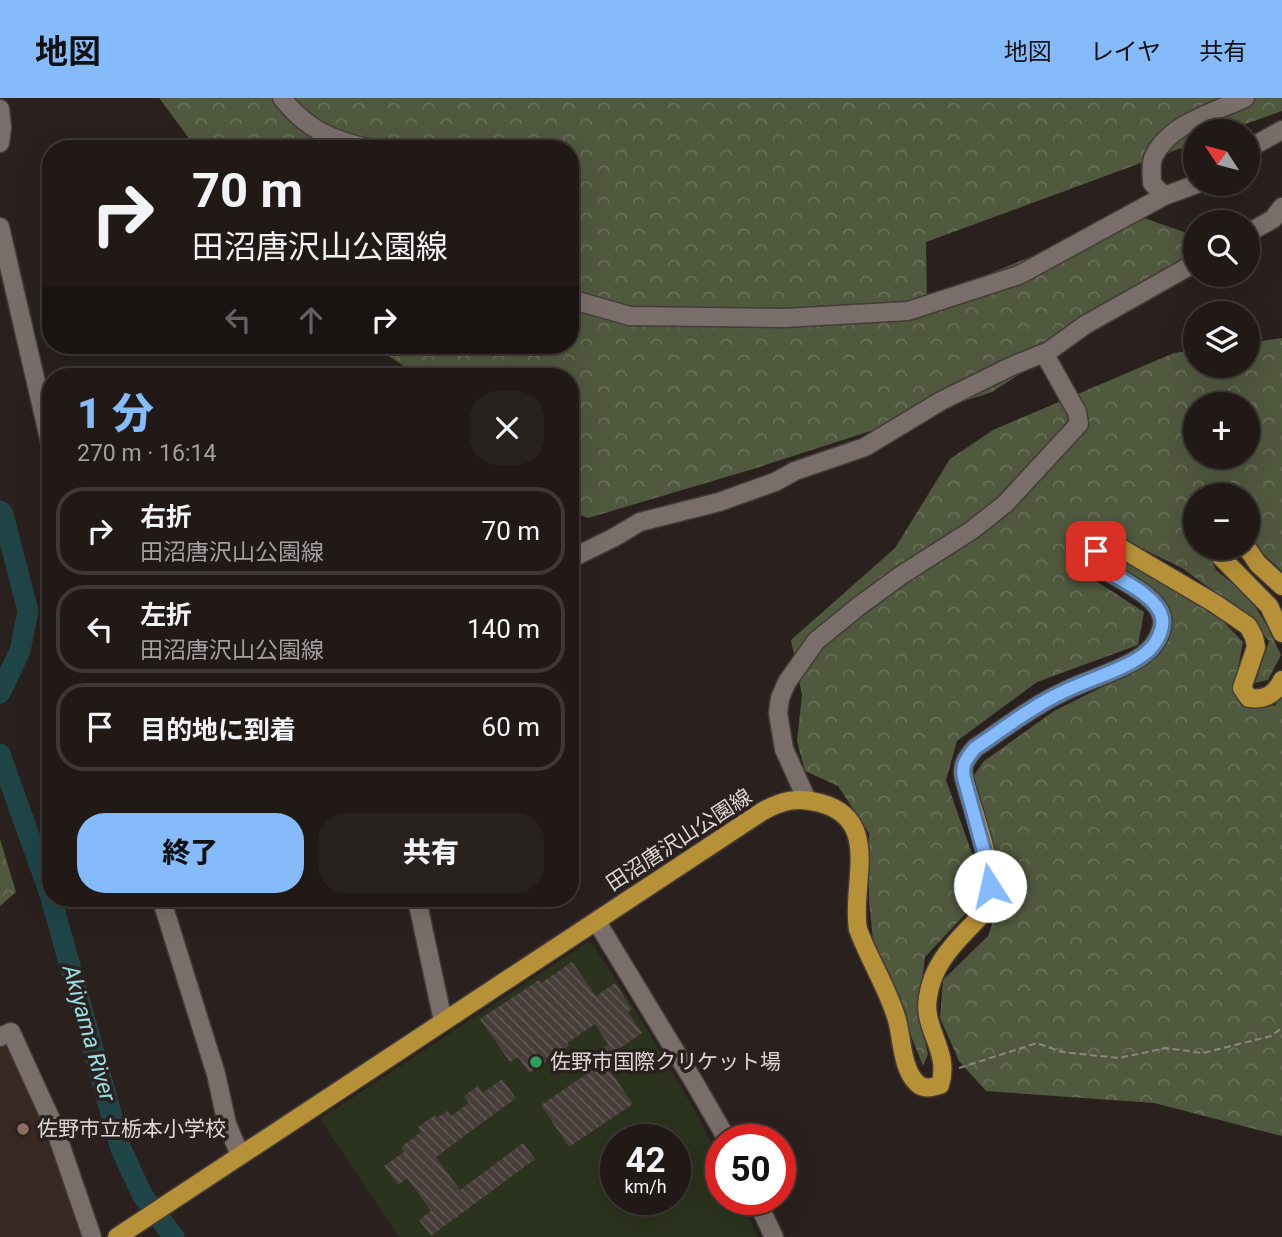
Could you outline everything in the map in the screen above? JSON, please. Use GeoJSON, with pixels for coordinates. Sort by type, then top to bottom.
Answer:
{"type":"FeatureCollection","features":[{"type":"Feature","properties":{"kind":"main road"},"geometry":{"type":"LineString","coordinates":[[807,800],[824,804],[839,812],[851,823],[858,836],[861,849],[856,915],[858,929],[896,1016],[907,1068],[913,1080],[920,1086],[930,1088],[940,1085],[944,1072],[943,1057],[928,1015],[927,1000],[931,983],[935,970],[948,950],[984,911],[990,886],[989,870],[962,768],[965,760],[975,748],[1059,693],[1123,666],[1147,652],[1162,630],[1162,618],[1151,599],[1101,568],[1094,556],[1101,545],[1107,543],[1119,547],[1248,626],[1256,648],[1242,688],[1249,698],[1261,699],[1271,694],[1282,680]]}},
{"type":"Feature","properties":{"kind":"main road"},"geometry":{"type":"LineString","coordinates":[[1223,560],[1269,606],[1282,633]]}},
{"type":"Feature","properties":{"kind":"main road"},"geometry":{"type":"LineString","coordinates":[[1255,560],[1282,586]]}},
{"type":"Feature","properties":{"kind":"main road","name":"田沼唐沢山公園線"},"geometry":{"type":"LineString","coordinates":[[117,1237],[763,811],[780,802],[807,800]]}},
{"type":"Feature","properties":{"kind":"street"},"geometry":{"type":"LineString","coordinates":[[282,98],[297,117],[322,133],[340,140]]}},
{"type":"Feature","properties":{"kind":"street"},"geometry":{"type":"LineString","coordinates":[[1164,196],[1152,183],[1154,156],[1163,143],[1180,127],[1245,98]]}},
{"type":"Feature","properties":{"kind":"street"},"geometry":{"type":"LineString","coordinates":[[0,109],[0,143]]}},
{"type":"Feature","properties":{"kind":"street"},"geometry":{"type":"LineString","coordinates":[[1260,142],[1282,130]]}},
{"type":"Feature","properties":{"kind":"street"},"geometry":{"type":"LineString","coordinates":[[579,302],[630,316],[785,318],[908,311],[1019,275],[1164,196],[1183,189]]}},
{"type":"Feature","properties":{"kind":"street"},"geometry":{"type":"LineString","coordinates":[[1260,226],[1273,219],[1282,207]]}},
{"type":"Feature","properties":{"kind":"street"},"geometry":{"type":"LineString","coordinates":[[0,227],[42,408]]}},
{"type":"Feature","properties":{"kind":"street"},"geometry":{"type":"LineString","coordinates":[[579,554],[639,522],[719,502],[775,482],[795,471],[865,447],[941,401],[1044,353],[1085,326],[1183,270]]}},
{"type":"Feature","properties":{"kind":"street"},"geometry":{"type":"LineString","coordinates":[[807,800],[784,749],[778,713],[780,698],[787,682],[816,641],[900,576],[972,530],[1005,504],[1079,424],[1077,412],[1044,353]]}},
{"type":"Feature","properties":{"kind":"street"},"geometry":{"type":"LineString","coordinates":[[164,907],[216,1074],[227,1124],[240,1155]]}},
{"type":"Feature","properties":{"kind":"street"},"geometry":{"type":"LineString","coordinates":[[419,907],[443,1021]]}},
{"type":"Feature","properties":{"kind":"street"},"geometry":{"type":"LineString","coordinates":[[597,922],[718,1124]]}},
{"type":"Feature","properties":{"kind":"street"},"geometry":{"type":"LineString","coordinates":[[0,1037],[11,1032],[27,1065],[54,1126],[92,1237]]}},
{"type":"Feature","properties":{"kind":"street"},"geometry":{"type":"LineString","coordinates":[[764,1215],[774,1237]]}},
{"type":"Feature","properties":{"kind":"path"},"geometry":{"type":"LineString","coordinates":[[944,1072],[1037,1043],[1062,1052],[1119,1058],[1166,1048],[1203,1053],[1271,1036],[1282,1028]]}},
{"type":"Feature","properties":{"kind":"shaded area","name":"佐野市立栃本小学校"},"geometry":{"type":"Polygon","coordinates":[[[6,1043],[60,1162],[87,1237],[0,1237],[0,1044],[6,1043]]]}},
{"type":"Feature","properties":{"kind":"green space"},"geometry":{"type":"Polygon","coordinates":[[[159,98],[1282,98],[1282,111],[1260,119],[1183,119],[1183,147],[926,242],[927,300],[1133,214],[1183,232],[1183,263],[1176,274],[992,392],[753,469],[588,518],[579,514],[579,368],[406,368],[386,354],[579,354],[579,140],[190,140],[159,98]]]}},
{"type":"Feature","properties":{"kind":"green space"},"geometry":{"type":"Polygon","coordinates":[[[1282,338],[1282,571],[1260,550],[1260,483],[1183,483],[1183,560],[1212,560],[1216,570],[1248,596],[1265,622],[1281,655],[1268,680],[1255,683],[1269,641],[1242,612],[1182,568],[1102,529],[1084,536],[1073,554],[1093,579],[1144,612],[1138,645],[1037,682],[957,741],[946,780],[975,862],[969,910],[925,957],[918,1012],[928,1054],[923,1066],[873,940],[869,901],[869,833],[838,786],[805,771],[797,741],[802,695],[791,640],[895,548],[950,459],[993,430],[1174,353],[1183,352],[1183,378],[1260,378],[1260,341],[1282,338]]]}},
{"type":"Feature","properties":{"kind":"green space"},"geometry":{"type":"Polygon","coordinates":[[[1110,554],[1123,556],[1222,620],[1243,642],[1234,688],[1248,702],[1275,706],[1282,693],[1282,1136],[1154,1103],[986,1091],[959,1061],[940,1018],[943,980],[988,936],[1003,891],[972,778],[984,761],[1054,711],[1146,665],[1169,640],[1169,610],[1147,590],[1112,567],[1107,559],[1110,554]]]}},
{"type":"Feature","properties":{"kind":"green space"},"geometry":{"type":"Polygon","coordinates":[[[0,839],[16,892],[0,906],[0,839]]]}},
{"type":"Feature","properties":{"kind":"green space","name":"佐野市国際クリケット場"},"geometry":{"type":"Polygon","coordinates":[[[586,943],[592,943],[641,1019],[705,1130],[705,1215],[748,1215],[758,1237],[399,1237],[320,1119],[586,943]]]}},
{"type":"Feature","properties":{"kind":"building"},"geometry":{"type":"Polygon","coordinates":[[[572,962],[596,996],[615,983],[632,1009],[628,1012],[642,1033],[608,1056],[603,1048],[608,1044],[595,1024],[567,1043],[569,1046],[529,1073],[518,1057],[510,1062],[480,1019],[572,962]]]}},
{"type":"Feature","properties":{"kind":"building"},"geometry":{"type":"Polygon","coordinates":[[[604,1062],[633,1104],[569,1147],[541,1105],[604,1062]]]}},
{"type":"Feature","properties":{"kind":"building"},"geometry":{"type":"Polygon","coordinates":[[[502,1079],[516,1098],[436,1157],[460,1190],[523,1143],[535,1159],[431,1236],[419,1220],[431,1211],[407,1178],[398,1185],[384,1166],[404,1152],[401,1147],[421,1132],[418,1127],[435,1115],[437,1118],[447,1111],[451,1116],[469,1103],[464,1096],[478,1086],[483,1093],[502,1079]]]}},
{"type":"Feature","properties":{"kind":"waterway","name":"Akiyama River"},"geometry":{"type":"LineString","coordinates":[[0,511],[28,611],[20,651],[0,693]]}},
{"type":"Feature","properties":{"kind":"waterway","name":"Akiyama River"},"geometry":{"type":"LineString","coordinates":[[0,754],[42,872]]}},
{"type":"Feature","properties":{"kind":"waterway","name":"Akiyama River"},"geometry":{"type":"LineString","coordinates":[[54,907],[121,1149],[143,1196],[174,1237]]}},
{"type":"Feature","properties":{"kind":"place","name":"佐野市国際クリケット場"},"geometry":{"type":"Point","coordinates":[536,1062]}},
{"type":"Feature","properties":{"kind":"place","name":"佐野市立栃本小学校"},"geometry":{"type":"Point","coordinates":[23,1129]}},
{"type":"Feature","properties":{"kind":"route"},"geometry":{"type":"LineString","coordinates":[[990,886],[989,870],[962,768],[965,760],[975,748],[1059,693],[1123,666],[1147,652],[1162,630],[1162,618],[1151,599],[1101,568],[1094,556],[1096,551]]}}]}
